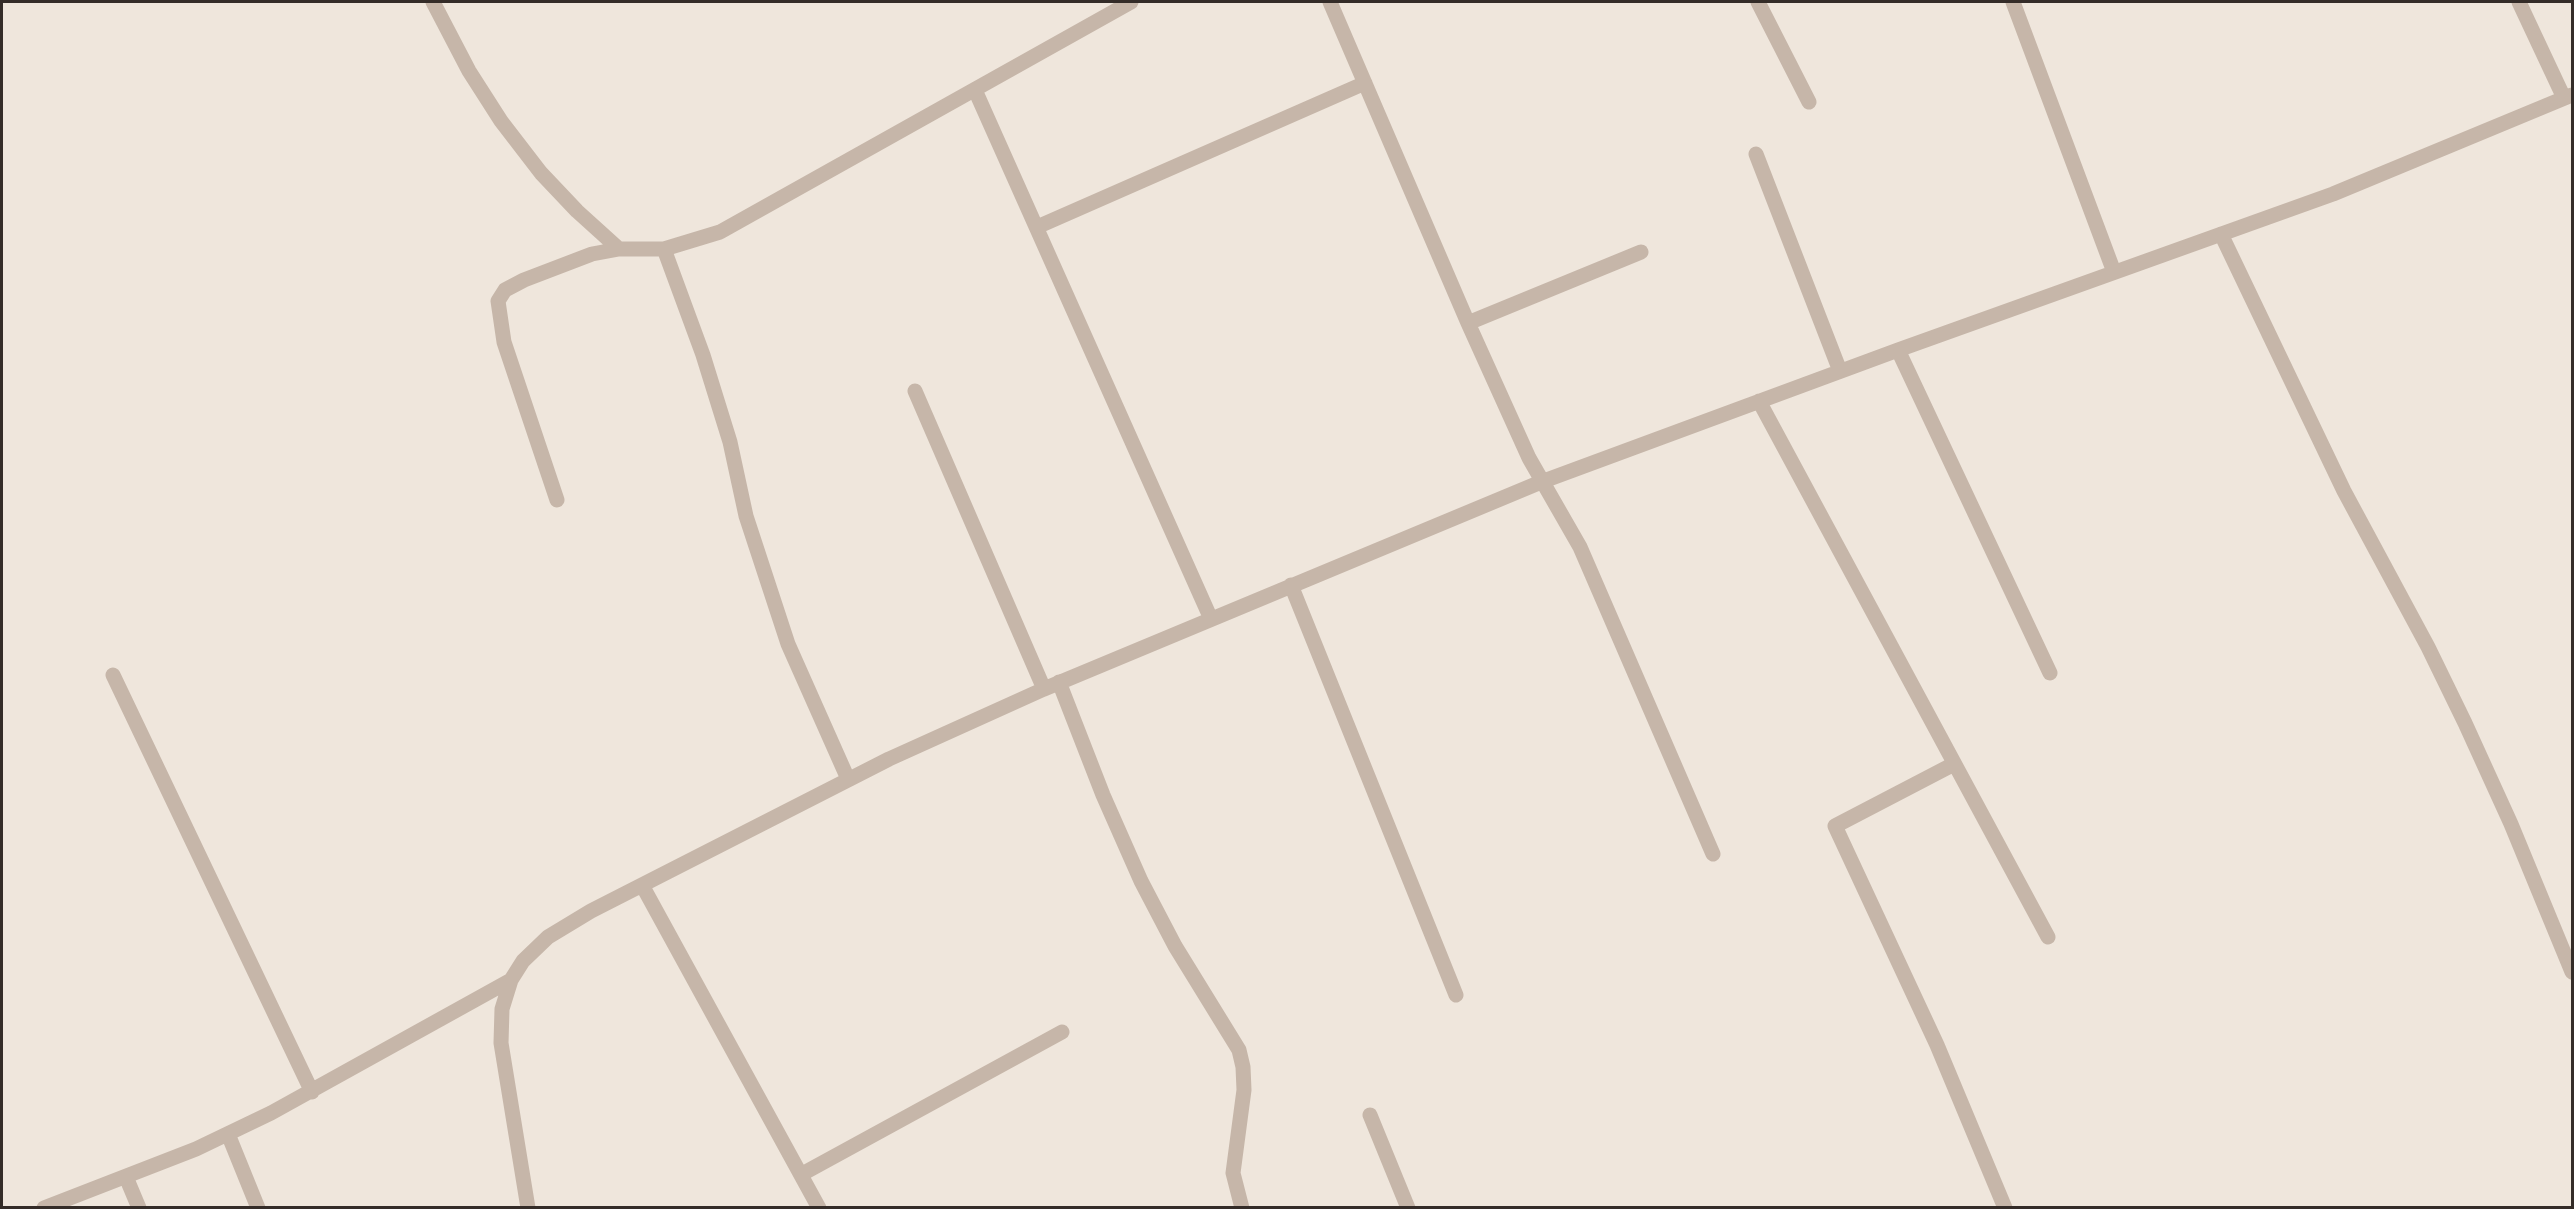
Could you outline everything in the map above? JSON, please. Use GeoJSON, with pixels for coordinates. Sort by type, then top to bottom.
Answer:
{"type":"FeatureCollection","features":[{"type":"Feature","properties":{"kind":"street"},"geometry":{"type":"LineString","coordinates":[[433,2],[469,72],[501,121],[541,173],[620,249]]}},
{"type":"Feature","properties":{"kind":"street"},"geometry":{"type":"LineString","coordinates":[[557,500],[504,342],[498,301],[505,290],[524,280],[592,254],[620,249],[664,249],[720,232],[1131,2]]}},
{"type":"Feature","properties":{"kind":"street"},"geometry":{"type":"LineString","coordinates":[[1330,2],[1468,323],[1541,482],[1564,516],[1580,547],[1713,854]]}},
{"type":"Feature","properties":{"kind":"street"},"geometry":{"type":"LineString","coordinates":[[1758,2],[1809,102]]}},
{"type":"Feature","properties":{"kind":"street"},"geometry":{"type":"LineString","coordinates":[[2013,2],[2114,272]]}},
{"type":"Feature","properties":{"kind":"street"},"geometry":{"type":"LineString","coordinates":[[528,1208],[501,1042],[502,1009],[511,980],[523,961],[548,937],[591,911],[848,779],[1059,682],[1291,585],[1541,482],[1760,400],[2333,194],[2568,96],[2519,2]]}},
{"type":"Feature","properties":{"kind":"street"},"geometry":{"type":"LineString","coordinates":[[1037,227],[1365,82]]}},
{"type":"Feature","properties":{"kind":"street"},"geometry":{"type":"LineString","coordinates":[[975,90],[1211,619]]}},
{"type":"Feature","properties":{"kind":"street"},"geometry":{"type":"LineString","coordinates":[[1756,154],[1840,371]]}},
{"type":"Feature","properties":{"kind":"street"},"geometry":{"type":"LineString","coordinates":[[2221,234],[2339,481],[2418,628],[2465,723],[2511,824],[2572,972]]}},
{"type":"Feature","properties":{"kind":"street"},"geometry":{"type":"LineString","coordinates":[[664,249],[703,355],[730,442],[746,516],[788,644],[848,779]]}},
{"type":"Feature","properties":{"kind":"street"},"geometry":{"type":"LineString","coordinates":[[1468,323],[1641,252]]}},
{"type":"Feature","properties":{"kind":"street"},"geometry":{"type":"LineString","coordinates":[[1898,350],[2050,673]]}},
{"type":"Feature","properties":{"kind":"street"},"geometry":{"type":"LineString","coordinates":[[915,391],[1044,689]]}},
{"type":"Feature","properties":{"kind":"street"},"geometry":{"type":"LineString","coordinates":[[1760,400],[2048,937]]}},
{"type":"Feature","properties":{"kind":"street"},"geometry":{"type":"LineString","coordinates":[[1291,585],[1456,995]]}},
{"type":"Feature","properties":{"kind":"street"},"geometry":{"type":"LineString","coordinates":[[113,675],[312,1092]]}},
{"type":"Feature","properties":{"kind":"street"},"geometry":{"type":"LineString","coordinates":[[1059,682],[1103,795],[1146,890],[1175,946],[1227,1027],[1239,1050],[1243,1067],[1244,1090],[1233,1173],[1242,1208]]}},
{"type":"Feature","properties":{"kind":"street"},"geometry":{"type":"LineString","coordinates":[[1954,764],[1835,826],[1937,1045],[2005,1208]]}},
{"type":"Feature","properties":{"kind":"street"},"geometry":{"type":"LineString","coordinates":[[642,885],[819,1208]]}},
{"type":"Feature","properties":{"kind":"street"},"geometry":{"type":"LineString","coordinates":[[44,1208],[126,1177],[228,1134],[312,1092],[511,980]]}},
{"type":"Feature","properties":{"kind":"street"},"geometry":{"type":"LineString","coordinates":[[802,1174],[1062,1032]]}},
{"type":"Feature","properties":{"kind":"street"},"geometry":{"type":"LineString","coordinates":[[1370,1114],[1408,1208]]}},
{"type":"Feature","properties":{"kind":"street"},"geometry":{"type":"LineString","coordinates":[[228,1134],[258,1208]]}},
{"type":"Feature","properties":{"kind":"street"},"geometry":{"type":"LineString","coordinates":[[126,1177],[139,1208]]}}]}
